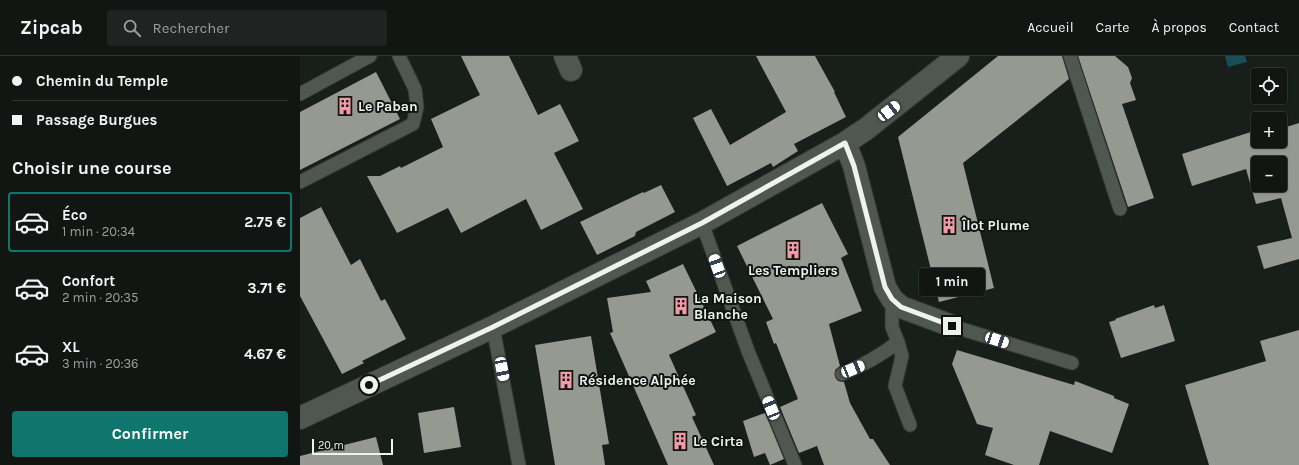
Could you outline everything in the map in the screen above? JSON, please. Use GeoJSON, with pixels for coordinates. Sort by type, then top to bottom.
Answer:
{"type":"FeatureCollection","features":[{"type":"Feature","properties":{"kind":"street"},"geometry":{"type":"LineString","coordinates":[[300,418],[493,327],[702,223],[845,143],[866,129],[958,56]]}},
{"type":"Feature","properties":{"kind":"street"},"geometry":{"type":"LineString","coordinates":[[845,143],[854,166],[885,287],[892,299],[901,307],[952,326]]}},
{"type":"Feature","properties":{"kind":"lane"},"geometry":{"type":"LineString","coordinates":[[300,94],[370,56]]}},
{"type":"Feature","properties":{"kind":"lane"},"geometry":{"type":"LineString","coordinates":[[300,182],[413,124],[417,107],[414,89],[399,56]]}},
{"type":"Feature","properties":{"kind":"lane"},"geometry":{"type":"LineString","coordinates":[[1070,56],[1120,209]]}},
{"type":"Feature","properties":{"kind":"lane"},"geometry":{"type":"LineString","coordinates":[[702,223],[748,350],[795,465]]}},
{"type":"Feature","properties":{"kind":"lane"},"geometry":{"type":"LineString","coordinates":[[892,299],[892,327],[902,356],[895,386],[910,425]]}},
{"type":"Feature","properties":{"kind":"lane"},"geometry":{"type":"LineString","coordinates":[[952,326],[1072,363]]}},
{"type":"Feature","properties":{"kind":"lane"},"geometry":{"type":"LineString","coordinates":[[493,327],[519,465]]}},
{"type":"Feature","properties":{"kind":"lane"},"geometry":{"type":"LineString","coordinates":[[842,374],[864,365],[898,342]]}},
{"type":"Feature","properties":{"kind":"water"},"geometry":{"type":"Polygon","coordinates":[[[1225,56],[1245,56],[1247,62],[1228,67],[1225,56]]]}},
{"type":"Feature","properties":{"kind":"building"},"geometry":{"type":"Polygon","coordinates":[[[461,56],[509,56],[538,115],[560,104],[579,141],[554,153],[583,209],[541,230],[526,199],[461,233],[448,208],[397,233],[367,176],[380,176],[400,166],[401,168],[443,147],[431,119],[480,95],[461,56]]]}},
{"type":"Feature","properties":{"kind":"building"},"geometry":{"type":"Polygon","coordinates":[[[756,56],[815,56],[835,92],[846,117],[794,144],[798,151],[773,167],[771,163],[727,186],[693,118],[711,109],[730,145],[786,112],[756,56]]]}},
{"type":"Feature","properties":{"kind":"building","name":"Îlot Plume"},"geometry":{"type":"Polygon","coordinates":[[[998,56],[1062,56],[1069,79],[963,163],[994,288],[939,302],[898,137],[998,56]]]}},
{"type":"Feature","properties":{"kind":"building"},"geometry":{"type":"Polygon","coordinates":[[[1078,56],[1115,56],[1128,67],[1132,78],[1130,83],[1136,100],[1122,104],[1154,198],[1128,207],[1078,56]]]}},
{"type":"Feature","properties":{"kind":"building"},"geometry":{"type":"Polygon","coordinates":[[[376,72],[400,119],[300,170],[300,112],[376,72]]]}},
{"type":"Feature","properties":{"kind":"building"},"geometry":{"type":"Polygon","coordinates":[[[1299,123],[1299,259],[1264,269],[1257,246],[1292,238],[1281,198],[1256,204],[1253,192],[1287,192],[1287,156],[1251,156],[1251,186],[1246,169],[1192,186],[1182,154],[1251,132],[1251,148],[1287,148],[1287,127],[1299,123]]]}},
{"type":"Feature","properties":{"kind":"building"},"geometry":{"type":"Polygon","coordinates":[[[661,185],[675,212],[636,232],[635,236],[597,255],[580,222],[661,185]]]}},
{"type":"Feature","properties":{"kind":"building"},"geometry":{"type":"Polygon","coordinates":[[[822,203],[848,254],[841,258],[862,311],[829,324],[840,366],[835,370],[835,377],[838,381],[844,382],[850,403],[870,439],[873,439],[890,465],[824,465],[817,446],[799,453],[780,407],[798,399],[766,322],[773,319],[737,246],[822,203]]]}},
{"type":"Feature","properties":{"kind":"building"},"geometry":{"type":"Polygon","coordinates":[[[321,207],[351,265],[360,259],[381,301],[385,299],[406,339],[362,361],[364,363],[342,374],[300,296],[300,218],[321,207]]]}},
{"type":"Feature","properties":{"kind":"building"},"geometry":{"type":"Polygon","coordinates":[[[683,264],[716,332],[669,355],[696,415],[692,417],[714,465],[668,465],[610,333],[613,332],[607,298],[651,292],[646,281],[683,264]]]}},
{"type":"Feature","properties":{"kind":"building"},"geometry":{"type":"Polygon","coordinates":[[[1154,305],[1155,308],[1164,305],[1175,341],[1121,358],[1109,322],[1154,305]]]}},
{"type":"Feature","properties":{"kind":"building"},"geometry":{"type":"Polygon","coordinates":[[[1299,330],[1299,465],[1209,465],[1185,385],[1266,361],[1260,341],[1299,330]]]}},
{"type":"Feature","properties":{"kind":"building","name":"Résidence Alphée"},"geometry":{"type":"Polygon","coordinates":[[[591,336],[609,444],[602,445],[605,465],[555,465],[535,345],[591,336]]]}},
{"type":"Feature","properties":{"kind":"building"},"geometry":{"type":"Polygon","coordinates":[[[957,350],[1074,385],[1075,381],[1114,396],[1114,398],[1129,404],[1112,453],[1050,431],[1039,465],[1014,465],[985,455],[993,428],[977,424],[952,364],[957,350]]]}},
{"type":"Feature","properties":{"kind":"building"},"geometry":{"type":"Polygon","coordinates":[[[454,407],[461,447],[424,453],[418,413],[454,407]]]}},
{"type":"Feature","properties":{"kind":"building"},"geometry":{"type":"Polygon","coordinates":[[[765,413],[784,459],[770,465],[765,453],[754,457],[743,421],[765,413]]]}},
{"type":"Feature","properties":{"kind":"building"},"geometry":{"type":"Polygon","coordinates":[[[376,437],[383,465],[300,465],[300,456],[376,437]]]}},
{"type":"Feature","properties":{"kind":"place","name":"Le Paban"},"geometry":{"type":"Point","coordinates":[345,106]}},
{"type":"Feature","properties":{"kind":"place","name":"Îlot Plume"},"geometry":{"type":"Point","coordinates":[949,225]}},
{"type":"Feature","properties":{"kind":"place","name":"Les Templiers"},"geometry":{"type":"Point","coordinates":[793,250]}},
{"type":"Feature","properties":{"kind":"place","name":"La Maison Blanche"},"geometry":{"type":"Point","coordinates":[681,306]}},
{"type":"Feature","properties":{"kind":"place","name":"Résidence Alphée"},"geometry":{"type":"Point","coordinates":[566,380]}},
{"type":"Feature","properties":{"kind":"place","name":"Le Cirta"},"geometry":{"type":"Point","coordinates":[680,441]}},
{"type":"Feature","properties":{"kind":"route"},"geometry":{"type":"LineString","coordinates":[[369,385],[493,327],[702,223],[845,143],[854,166],[885,287],[892,299],[901,307],[952,326]]}}]}
